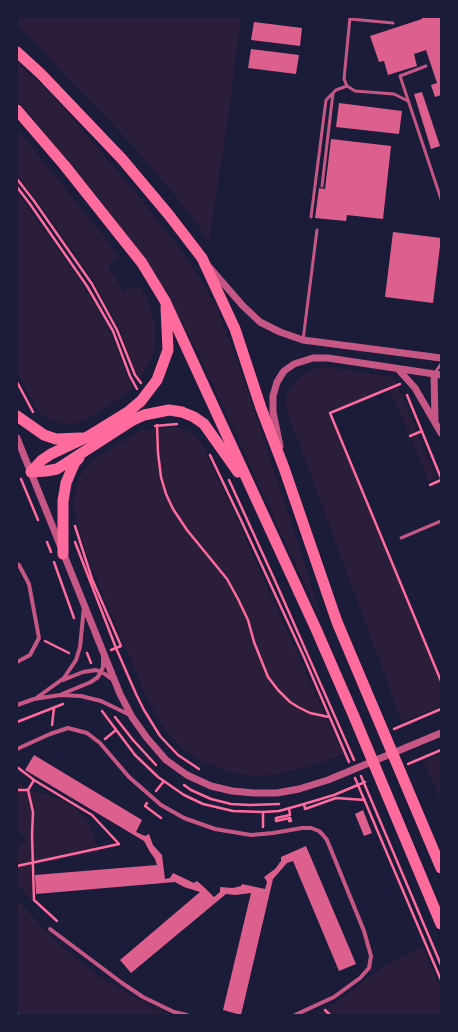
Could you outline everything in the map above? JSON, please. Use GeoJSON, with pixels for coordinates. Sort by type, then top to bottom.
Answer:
{"type":"FeatureCollection","features":[{"type":"Feature","properties":{"kind":"highway"},"geometry":{"type":"LineString","coordinates":[[17,52],[42,74],[122,159],[169,215],[202,258],[235,329],[261,408],[284,468],[338,622],[441,868]]}},
{"type":"Feature","properties":{"kind":"highway"},"geometry":{"type":"LineString","coordinates":[[17,110],[65,166],[142,262],[166,300],[350,707],[441,924]]}},
{"type":"Feature","properties":{"kind":"highway"},"geometry":{"type":"LineString","coordinates":[[31,472],[42,460],[89,436],[128,412],[144,392],[157,380],[168,350],[166,300]]}},
{"type":"Feature","properties":{"kind":"highway"},"geometry":{"type":"LineString","coordinates":[[31,472],[57,469],[133,420],[144,415],[170,410],[182,412],[194,417],[204,424],[218,442],[256,499]]}},
{"type":"Feature","properties":{"kind":"highway"},"geometry":{"type":"LineString","coordinates":[[17,416],[44,435],[56,439],[71,439],[89,436]]}},
{"type":"Feature","properties":{"kind":"highway"},"geometry":{"type":"LineString","coordinates":[[63,554],[63,501],[66,483],[75,462],[87,449]]}},
{"type":"Feature","properties":{"kind":"street"},"geometry":{"type":"LineString","coordinates":[[202,258],[243,306],[260,322],[280,332],[303,340],[441,358]]}},
{"type":"Feature","properties":{"kind":"street"},"geometry":{"type":"LineString","coordinates":[[284,468],[273,412],[273,396],[277,382],[284,371],[294,364],[313,358],[328,358],[437,374],[436,422]]}},
{"type":"Feature","properties":{"kind":"street"},"geometry":{"type":"LineString","coordinates":[[398,369],[415,388],[441,433]]}},
{"type":"Feature","properties":{"kind":"street"},"geometry":{"type":"LineString","coordinates":[[17,438],[103,653],[132,716],[147,738],[166,760],[187,775],[211,786],[232,791],[277,793],[299,789],[328,780],[441,733]]}},
{"type":"Feature","properties":{"kind":"street"},"geometry":{"type":"LineString","coordinates":[[17,564],[19,565],[29,584],[39,638],[30,655],[17,662]]}},
{"type":"Feature","properties":{"kind":"street"},"geometry":{"type":"LineString","coordinates":[[56,684],[69,672],[76,660],[81,636],[84,607]]}},
{"type":"Feature","properties":{"kind":"street"},"geometry":{"type":"LineString","coordinates":[[60,695],[91,682],[98,677],[104,659],[103,653]]}},
{"type":"Feature","properties":{"kind":"street"},"geometry":{"type":"LineString","coordinates":[[34,699],[56,684],[88,670],[101,671],[111,678],[116,684]]}},
{"type":"Feature","properties":{"kind":"street"},"geometry":{"type":"LineString","coordinates":[[17,705],[34,699],[60,695],[88,697],[132,716]]}},
{"type":"Feature","properties":{"kind":"street"},"geometry":{"type":"LineString","coordinates":[[17,749],[50,734],[68,728],[87,733],[100,743],[129,777],[161,805],[184,818],[215,829],[251,835],[302,828],[311,828],[319,831],[323,835],[364,931],[371,956],[369,968],[360,978],[334,997],[295,1015]]}},
{"type":"Feature","properties":{"kind":"street"},"geometry":{"type":"LineString","coordinates":[[50,929],[122,984],[143,997],[174,1012],[187,1015]]}},
{"type":"Feature","properties":{"kind":"lane"},"geometry":{"type":"LineString","coordinates":[[393,24],[350,18],[344,79],[347,86],[356,91],[394,94],[408,101]]}},
{"type":"Feature","properties":{"kind":"lane"},"geometry":{"type":"LineString","coordinates":[[426,66],[400,76],[441,199]]}},
{"type":"Feature","properties":{"kind":"lane"},"geometry":{"type":"LineString","coordinates":[[312,216],[326,100],[336,90],[347,86]]}},
{"type":"Feature","properties":{"kind":"lane"},"geometry":{"type":"LineString","coordinates":[[322,186],[332,94]]}},
{"type":"Feature","properties":{"kind":"lane"},"geometry":{"type":"LineString","coordinates":[[303,340],[318,230]]}},
{"type":"Feature","properties":{"kind":"lane"},"geometry":{"type":"LineString","coordinates":[[437,374],[441,364]]}},
{"type":"Feature","properties":{"kind":"lane"},"geometry":{"type":"LineString","coordinates":[[401,538],[441,521]]}},
{"type":"Feature","properties":{"kind":"path"},"geometry":{"type":"LineString","coordinates":[[17,179],[92,284],[117,330],[135,375],[144,392]]}},
{"type":"Feature","properties":{"kind":"path"},"geometry":{"type":"LineString","coordinates":[[17,188],[87,286],[113,331],[130,376],[144,392]]}},
{"type":"Feature","properties":{"kind":"path"},"geometry":{"type":"LineString","coordinates":[[17,382],[35,415]]}},
{"type":"Feature","properties":{"kind":"path"},"geometry":{"type":"LineString","coordinates":[[402,383],[330,413],[441,681]]}},
{"type":"Feature","properties":{"kind":"path"},"geometry":{"type":"LineString","coordinates":[[415,388],[406,394],[441,479],[430,484]]}},
{"type":"Feature","properties":{"kind":"path"},"geometry":{"type":"LineString","coordinates":[[132,393],[144,392]]}},
{"type":"Feature","properties":{"kind":"path"},"geometry":{"type":"LineString","coordinates":[[153,413],[157,426],[161,477],[170,504],[187,530],[227,580],[238,598],[248,620],[268,677],[290,702],[310,713],[330,717]]}},
{"type":"Feature","properties":{"kind":"path"},"geometry":{"type":"LineString","coordinates":[[151,427],[174,424],[183,425]]}},
{"type":"Feature","properties":{"kind":"path"},"geometry":{"type":"LineString","coordinates":[[410,436],[422,431]]}},
{"type":"Feature","properties":{"kind":"path"},"geometry":{"type":"LineString","coordinates":[[207,449],[240,518],[330,717],[350,765]]}},
{"type":"Feature","properties":{"kind":"path"},"geometry":{"type":"LineString","coordinates":[[20,476],[40,526]]}},
{"type":"Feature","properties":{"kind":"path"},"geometry":{"type":"LineString","coordinates":[[228,478],[357,766]]}},
{"type":"Feature","properties":{"kind":"path"},"geometry":{"type":"LineString","coordinates":[[73,519],[92,579],[121,646],[84,660]]}},
{"type":"Feature","properties":{"kind":"path"},"geometry":{"type":"LineString","coordinates":[[46,540],[51,554]]}},
{"type":"Feature","properties":{"kind":"path"},"geometry":{"type":"LineString","coordinates":[[75,541],[116,648],[136,694],[160,736],[178,755],[200,769]]}},
{"type":"Feature","properties":{"kind":"path"},"geometry":{"type":"LineString","coordinates":[[54,561],[94,670]]}},
{"type":"Feature","properties":{"kind":"path"},"geometry":{"type":"LineString","coordinates":[[51,644],[69,653]]}},
{"type":"Feature","properties":{"kind":"path"},"geometry":{"type":"LineString","coordinates":[[107,704],[117,720],[133,740],[157,766]]}},
{"type":"Feature","properties":{"kind":"path"},"geometry":{"type":"LineString","coordinates":[[50,734],[54,708]]}},
{"type":"Feature","properties":{"kind":"path"},"geometry":{"type":"LineString","coordinates":[[384,733],[441,709]]}},
{"type":"Feature","properties":{"kind":"path"},"geometry":{"type":"LineString","coordinates":[[100,743],[116,730]]}},
{"type":"Feature","properties":{"kind":"path"},"geometry":{"type":"LineString","coordinates":[[17,767],[34,780],[92,815],[119,844],[17,866]]}},
{"type":"Feature","properties":{"kind":"path"},"geometry":{"type":"LineString","coordinates":[[353,772],[441,980]]}},
{"type":"Feature","properties":{"kind":"path"},"geometry":{"type":"LineString","coordinates":[[360,773],[441,965]]}},
{"type":"Feature","properties":{"kind":"path"},"geometry":{"type":"LineString","coordinates":[[34,780],[28,790],[33,812],[32,863],[34,900],[57,921]]}},
{"type":"Feature","properties":{"kind":"path"},"geometry":{"type":"LineString","coordinates":[[180,783],[191,790],[212,799],[231,804],[250,806],[271,805],[285,802]]}},
{"type":"Feature","properties":{"kind":"path"},"geometry":{"type":"LineString","coordinates":[[17,790],[28,790]]}},
{"type":"Feature","properties":{"kind":"path"},"geometry":{"type":"LineString","coordinates":[[304,804],[305,809],[336,798],[365,800]]}},
{"type":"Feature","properties":{"kind":"path"},"geometry":{"type":"LineString","coordinates":[[273,833],[272,825],[291,821],[290,818],[276,821],[276,818],[290,815],[289,808]]}},
{"type":"Feature","properties":{"kind":"path"},"geometry":{"type":"LineString","coordinates":[[263,812],[264,834]]}},
{"type":"Feature","properties":{"kind":"shaded area"},"geometry":{"type":"Polygon","coordinates":[[[17,17],[241,17],[228,120],[209,242],[188,211],[134,147],[17,25],[17,17]]]}},
{"type":"Feature","properties":{"kind":"shaded area"},"geometry":{"type":"Polygon","coordinates":[[[17,62],[53,96],[132,188],[180,249],[201,280],[218,310],[247,389],[304,561],[323,624],[200,357],[167,292],[144,257],[97,196],[17,100],[17,62]]]}},
{"type":"Feature","properties":{"kind":"shaded area"},"geometry":{"type":"Polygon","coordinates":[[[17,129],[119,257],[108,267],[124,292],[140,286],[148,301],[155,324],[155,346],[150,362],[140,379],[134,368],[120,329],[95,283],[36,199],[17,175],[17,129]]]}},
{"type":"Feature","properties":{"kind":"shaded area"},"geometry":{"type":"Polygon","coordinates":[[[17,192],[85,288],[110,332],[127,376],[133,387],[127,393],[98,413],[79,423],[66,424],[54,422],[45,417],[37,410],[17,372],[17,192]]]}},
{"type":"Feature","properties":{"kind":"shaded area"},"geometry":{"type":"Polygon","coordinates":[[[327,367],[386,376],[395,379],[398,384],[328,412],[441,685],[441,706],[402,722],[285,406],[287,393],[300,377],[316,368],[327,367]]]}},
{"type":"Feature","properties":{"kind":"shaded area"},"geometry":{"type":"Polygon","coordinates":[[[398,386],[417,431],[409,434],[390,390],[398,386]]]}},
{"type":"Feature","properties":{"kind":"shaded area"},"geometry":{"type":"Polygon","coordinates":[[[173,426],[187,430],[202,444],[343,754],[311,766],[273,775],[251,776],[233,773],[201,761],[183,749],[162,725],[147,698],[91,567],[76,520],[74,496],[80,476],[90,463],[99,456],[139,431],[173,426]]]}},
{"type":"Feature","properties":{"kind":"shaded area"},"geometry":{"type":"Polygon","coordinates":[[[418,435],[437,479],[429,482],[411,438],[418,435]]]}},
{"type":"Feature","properties":{"kind":"shaded area"},"geometry":{"type":"Polygon","coordinates":[[[441,753],[441,801],[423,760],[441,753]]]}},
{"type":"Feature","properties":{"kind":"shaded area"},"geometry":{"type":"Polygon","coordinates":[[[17,776],[23,788],[50,795],[74,807],[86,819],[100,852],[31,865],[33,902],[17,884],[17,848],[26,840],[17,829],[17,776]]]}},
{"type":"Feature","properties":{"kind":"shaded area"},"geometry":{"type":"Polygon","coordinates":[[[17,900],[61,946],[99,976],[153,1008],[172,1015],[17,1015],[17,900]]]}},
{"type":"Feature","properties":{"kind":"shaded area"},"geometry":{"type":"Polygon","coordinates":[[[423,947],[441,990],[441,1015],[316,1015],[336,1003],[387,963],[423,947]]]}},
{"type":"Feature","properties":{"kind":"building"},"geometry":{"type":"Polygon","coordinates":[[[422,17],[441,17],[441,95],[435,97],[431,85],[437,83],[426,50],[414,54],[417,66],[388,75],[384,61],[379,62],[370,36],[422,19],[422,17]]]}},
{"type":"Feature","properties":{"kind":"building"},"geometry":{"type":"Polygon","coordinates":[[[254,22],[302,28],[300,46],[251,40],[254,22]]]}},
{"type":"Feature","properties":{"kind":"building"},"geometry":{"type":"Polygon","coordinates":[[[251,49],[299,55],[296,74],[248,68],[251,49]]]}},
{"type":"Feature","properties":{"kind":"building"},"geometry":{"type":"Polygon","coordinates":[[[422,92],[440,146],[431,149],[414,94],[422,92]]]}},
{"type":"Feature","properties":{"kind":"building"},"geometry":{"type":"Polygon","coordinates":[[[339,103],[402,111],[399,134],[336,127],[339,103]]]}},
{"type":"Feature","properties":{"kind":"building"},"geometry":{"type":"Polygon","coordinates":[[[331,139],[391,146],[383,219],[347,215],[346,221],[315,218],[319,188],[325,189],[331,139]]]}},
{"type":"Feature","properties":{"kind":"building"},"geometry":{"type":"Polygon","coordinates":[[[393,232],[441,238],[433,303],[385,297],[393,232]]]}},
{"type":"Feature","properties":{"kind":"building"},"geometry":{"type":"Polygon","coordinates":[[[34,755],[142,820],[136,832],[145,836],[149,834],[153,845],[162,855],[165,879],[170,878],[173,873],[194,883],[197,881],[214,897],[220,892],[220,887],[233,888],[241,886],[242,884],[265,889],[267,882],[264,877],[275,869],[281,861],[281,857],[306,846],[356,964],[339,971],[293,861],[287,863],[273,879],[241,1015],[223,1010],[251,893],[235,895],[226,894],[131,973],[120,960],[200,892],[184,887],[175,882],[36,894],[35,875],[157,865],[144,841],[25,770],[34,755]]]}},
{"type":"Feature","properties":{"kind":"building"},"geometry":{"type":"Polygon","coordinates":[[[363,810],[372,833],[364,836],[355,814],[363,810]]]}}]}
